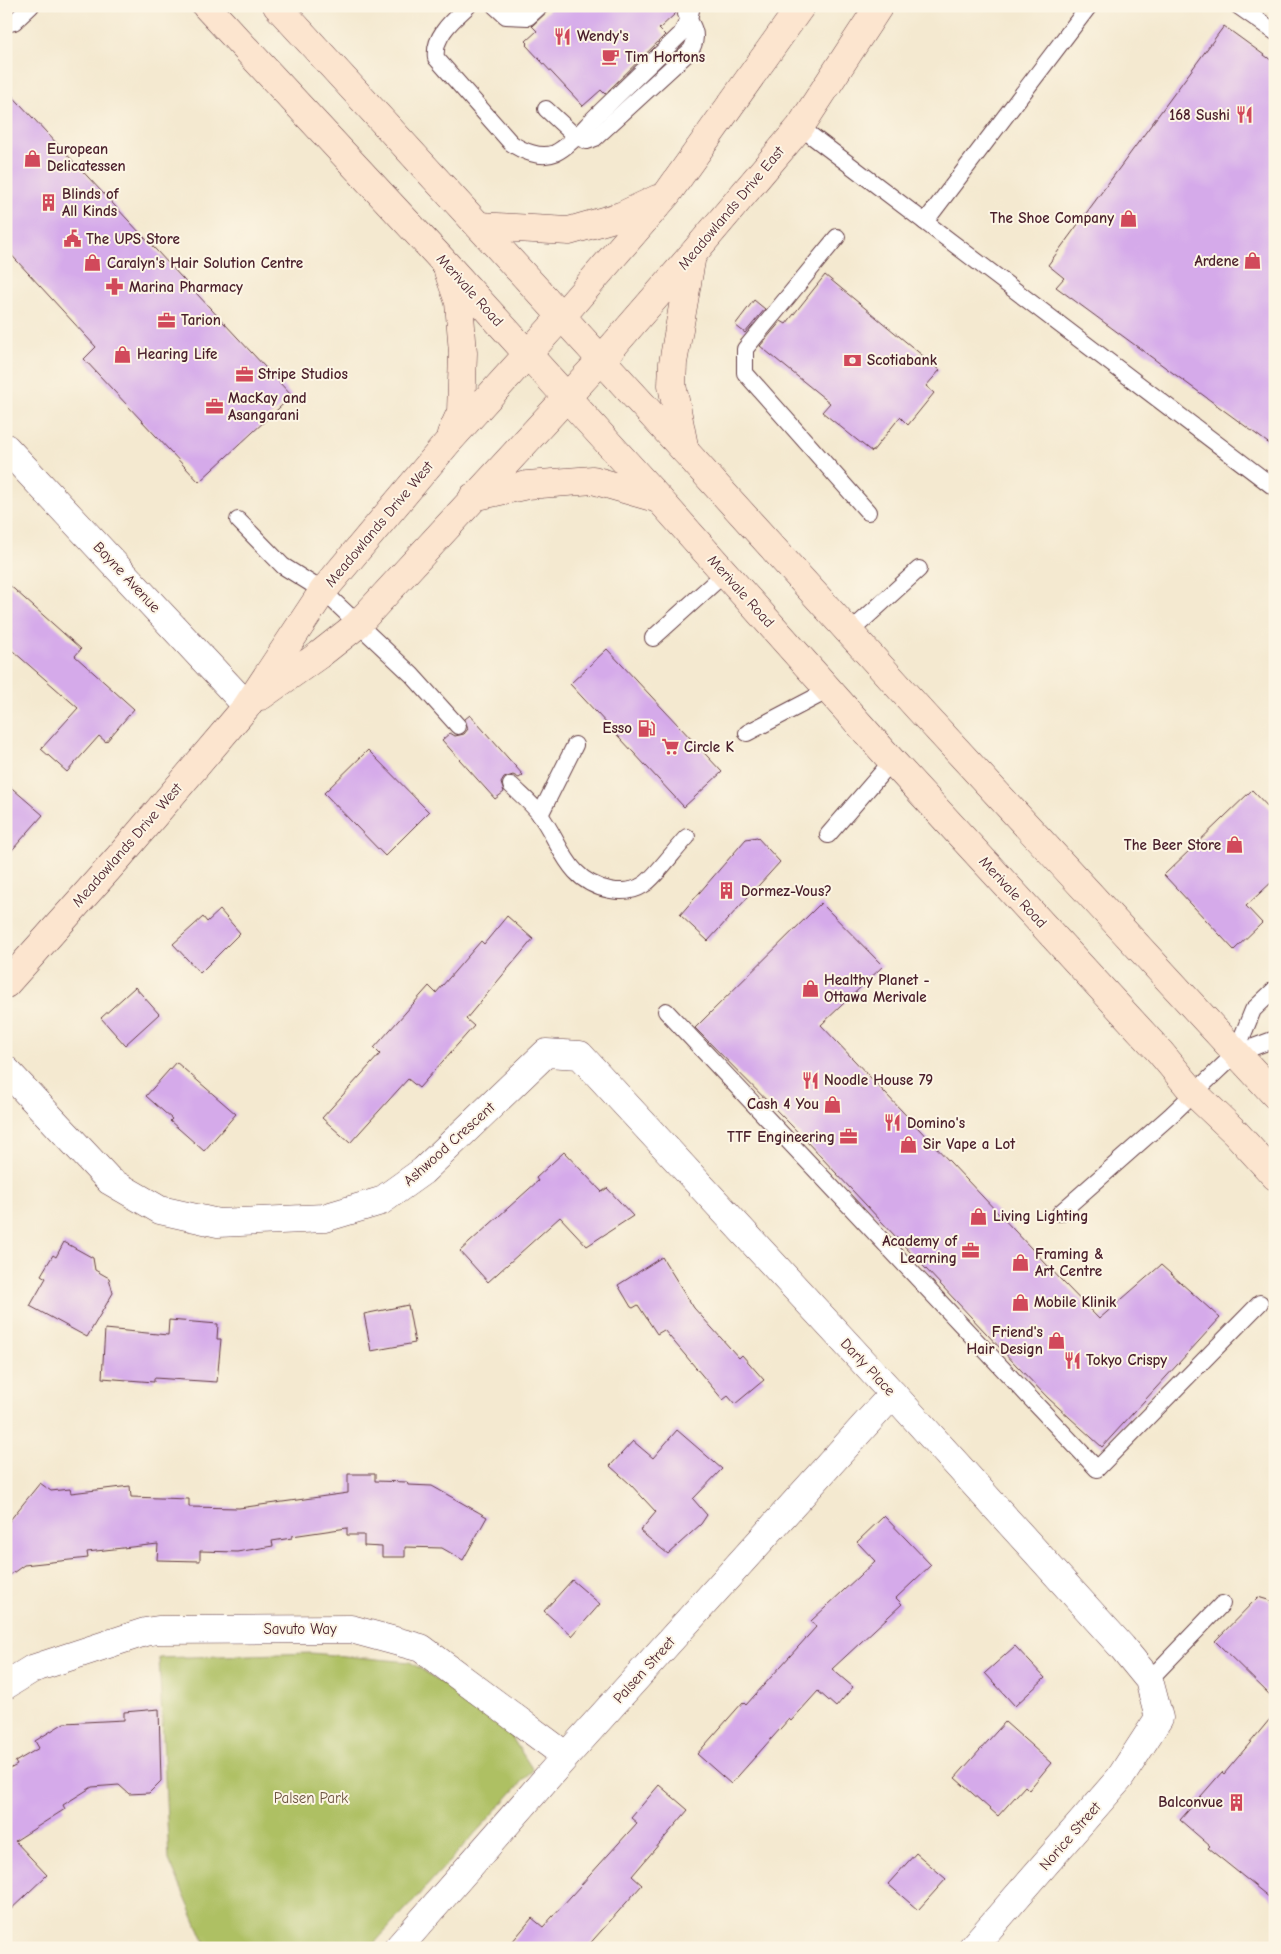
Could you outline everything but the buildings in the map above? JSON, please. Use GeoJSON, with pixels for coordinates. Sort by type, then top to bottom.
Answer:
{"type":"FeatureCollection","features":[{"type":"Feature","properties":{"kind":"main road","name":"Merivale Road"},"geometry":{"type":"LineString","coordinates":[[206,6],[566,396],[892,761],[1160,1052],[1194,1093],[1236,1133],[1275,1176]]}},
{"type":"Feature","properties":{"kind":"main road"},"geometry":{"type":"LineString","coordinates":[[277,6],[1275,1096]]}},
{"type":"Feature","properties":{"kind":"main road","name":"Meadowlands Drive East"},"geometry":{"type":"LineString","coordinates":[[566,396],[601,360],[800,127],[879,6]]}},
{"type":"Feature","properties":{"kind":"main road"},"geometry":{"type":"LineString","coordinates":[[527,354],[667,194],[790,13]]}},
{"type":"Feature","properties":{"kind":"main road"},"geometry":{"type":"LineString","coordinates":[[479,226],[569,231],[621,216],[667,194]]}},
{"type":"Feature","properties":{"kind":"main road"},"geometry":{"type":"LineString","coordinates":[[685,451],[672,385],[673,363],[692,255]]}},
{"type":"Feature","properties":{"kind":"main road"},"geometry":{"type":"LineString","coordinates":[[446,264],[458,302],[463,353],[461,412],[448,442]]}},
{"type":"Feature","properties":{"kind":"main road","name":"Meadowlands Drive West"},"geometry":{"type":"LineString","coordinates":[[6,984],[247,706],[323,591],[448,442],[527,354]]}},
{"type":"Feature","properties":{"kind":"main road","name":"Meadowlands Drive West"},"geometry":{"type":"LineString","coordinates":[[247,706],[319,655],[357,624],[566,396]]}},
{"type":"Feature","properties":{"kind":"main road"},"geometry":{"type":"LineString","coordinates":[[473,497],[527,486],[593,480],[659,499]]}},
{"type":"Feature","properties":{"kind":"street","name":"Bayne Avenue"},"geometry":{"type":"LineString","coordinates":[[6,448],[247,706]]}},
{"type":"Feature","properties":{"kind":"street","name":"Ashwood Crescent"},"geometry":{"type":"LineString","coordinates":[[6,1070],[110,1181],[160,1210],[218,1223],[324,1218],[381,1201],[423,1171],[546,1053]]}},
{"type":"Feature","properties":{"kind":"street","name":"Darly Place"},"geometry":{"type":"LineString","coordinates":[[546,1053],[580,1055],[893,1394],[1122,1647],[1149,1680],[1159,1718]]}},
{"type":"Feature","properties":{"kind":"street","name":"Palsen Street"},"geometry":{"type":"LineString","coordinates":[[398,1948],[566,1756],[893,1394]]}},
{"type":"Feature","properties":{"kind":"street","name":"Savuto Way"},"geometry":{"type":"LineString","coordinates":[[6,1685],[32,1669],[145,1632],[158,1630],[351,1629],[421,1648],[566,1756]]}},
{"type":"Feature","properties":{"kind":"street","name":"Norice Street"},"geometry":{"type":"LineString","coordinates":[[972,1948],[1120,1778],[1159,1718]]}},
{"type":"Feature","properties":{"kind":"lane"},"geometry":{"type":"LineString","coordinates":[[6,24],[14,22],[31,6]]}},
{"type":"Feature","properties":{"kind":"lane"},"geometry":{"type":"LineString","coordinates":[[495,6],[506,16],[528,17],[540,6]]}},
{"type":"Feature","properties":{"kind":"lane"},"geometry":{"type":"LineString","coordinates":[[925,222],[1089,6]]}},
{"type":"Feature","properties":{"kind":"lane"},"geometry":{"type":"LineString","coordinates":[[1238,6],[1275,32]]}},
{"type":"Feature","properties":{"kind":"lane"},"geometry":{"type":"LineString","coordinates":[[463,11],[440,36],[435,45],[436,58],[511,143],[518,148],[545,155],[554,153],[575,136],[681,34],[687,11]]}},
{"type":"Feature","properties":{"kind":"lane"},"geometry":{"type":"LineString","coordinates":[[546,109],[575,136]]}},
{"type":"Feature","properties":{"kind":"lane"},"geometry":{"type":"LineString","coordinates":[[800,127],[1275,488]]}},
{"type":"Feature","properties":{"kind":"lane"},"geometry":{"type":"LineString","coordinates":[[837,237],[745,349],[745,373],[868,512]]}},
{"type":"Feature","properties":{"kind":"lane"},"geometry":{"type":"LineString","coordinates":[[238,520],[283,566],[323,591],[412,675],[458,726]]}},
{"type":"Feature","properties":{"kind":"lane"},"geometry":{"type":"LineString","coordinates":[[850,632],[919,569]]}},
{"type":"Feature","properties":{"kind":"lane"},"geometry":{"type":"LineString","coordinates":[[653,638],[725,573]]}},
{"type":"Feature","properties":{"kind":"lane"},"geometry":{"type":"LineString","coordinates":[[747,733],[829,690]]}},
{"type":"Feature","properties":{"kind":"lane"},"geometry":{"type":"LineString","coordinates":[[540,815],[576,745]]}},
{"type":"Feature","properties":{"kind":"lane"},"geometry":{"type":"LineString","coordinates":[[828,835],[892,761]]}},
{"type":"Feature","properties":{"kind":"lane"},"geometry":{"type":"LineString","coordinates":[[511,785],[540,815],[570,866],[582,878],[597,887],[617,891],[645,885],[686,837]]}},
{"type":"Feature","properties":{"kind":"lane"},"geometry":{"type":"LineString","coordinates":[[1235,1054],[1253,1010],[1275,989]]}},
{"type":"Feature","properties":{"kind":"lane"},"geometry":{"type":"LineString","coordinates":[[666,1011],[1097,1469],[1260,1303]]}},
{"type":"Feature","properties":{"kind":"lane"},"geometry":{"type":"LineString","coordinates":[[1060,1213],[1235,1054],[1275,1039]]}},
{"type":"Feature","properties":{"kind":"lane"},"geometry":{"type":"LineString","coordinates":[[1149,1680],[1222,1604]]}},
{"type":"Feature","properties":{"kind":"green space","name":"Palsen Park"},"geometry":{"type":"Polygon","coordinates":[[[311,1653],[410,1662],[502,1722],[533,1770],[370,1948],[207,1948],[169,1860],[159,1658],[311,1653]]]}},
{"type":"Feature","properties":{"kind":"place","name":"Wendy's"},"geometry":{"type":"Point","coordinates":[563,36]}},
{"type":"Feature","properties":{"kind":"place","name":"Tim Hortons"},"geometry":{"type":"Point","coordinates":[611,57]}},
{"type":"Feature","properties":{"kind":"place","name":"168 Sushi"},"geometry":{"type":"Point","coordinates":[1244,115]}},
{"type":"Feature","properties":{"kind":"place","name":"European Delicatessen"},"geometry":{"type":"Point","coordinates":[33,158]}},
{"type":"Feature","properties":{"kind":"place","name":"Blinds of All Kinds"},"geometry":{"type":"Point","coordinates":[48,203]}},
{"type":"Feature","properties":{"kind":"place","name":"The Shoe Company"},"geometry":{"type":"Point","coordinates":[1128,218]}},
{"type":"Feature","properties":{"kind":"place","name":"The UPS Store"},"geometry":{"type":"Point","coordinates":[72,239]}},
{"type":"Feature","properties":{"kind":"place","name":"Ardene"},"geometry":{"type":"Point","coordinates":[1253,261]}},
{"type":"Feature","properties":{"kind":"place","name":"Caralyn's Hair Solution Centre"},"geometry":{"type":"Point","coordinates":[93,263]}},
{"type":"Feature","properties":{"kind":"place","name":"Marina Pharmacy"},"geometry":{"type":"Point","coordinates":[115,287]}},
{"type":"Feature","properties":{"kind":"place","name":"Tarion"},"geometry":{"type":"Point","coordinates":[167,320]}},
{"type":"Feature","properties":{"kind":"place","name":"Hearing Life"},"geometry":{"type":"Point","coordinates":[123,354]}},
{"type":"Feature","properties":{"kind":"place","name":"Scotiabank"},"geometry":{"type":"Point","coordinates":[853,360]}},
{"type":"Feature","properties":{"kind":"place","name":"Stripe Studios"},"geometry":{"type":"Point","coordinates":[244,374]}},
{"type":"Feature","properties":{"kind":"place","name":"MacKay and Asangarani"},"geometry":{"type":"Point","coordinates":[214,407]}},
{"type":"Feature","properties":{"kind":"place","name":"Esso"},"geometry":{"type":"Point","coordinates":[646,728]}},
{"type":"Feature","properties":{"kind":"place","name":"Circle K"},"geometry":{"type":"Point","coordinates":[670,747]}},
{"type":"Feature","properties":{"kind":"place","name":"The Beer Store"},"geometry":{"type":"Point","coordinates":[1235,845]}},
{"type":"Feature","properties":{"kind":"place","name":"Dormez-Vous?"},"geometry":{"type":"Point","coordinates":[727,891]}},
{"type":"Feature","properties":{"kind":"place","name":"Healthy Planet - Ottawa Merivale"},"geometry":{"type":"Point","coordinates":[810,989]}},
{"type":"Feature","properties":{"kind":"place","name":"Noodle House 79"},"geometry":{"type":"Point","coordinates":[810,1080]}},
{"type":"Feature","properties":{"kind":"place","name":"Cash 4 You"},"geometry":{"type":"Point","coordinates":[833,1104]}},
{"type":"Feature","properties":{"kind":"place","name":"Domino's"},"geometry":{"type":"Point","coordinates":[893,1123]}},
{"type":"Feature","properties":{"kind":"place","name":"TTF Engineering"},"geometry":{"type":"Point","coordinates":[849,1137]}},
{"type":"Feature","properties":{"kind":"place","name":"Sir Vape a Lot"},"geometry":{"type":"Point","coordinates":[909,1144]}},
{"type":"Feature","properties":{"kind":"place","name":"Living Lighting"},"geometry":{"type":"Point","coordinates":[979,1216]}},
{"type":"Feature","properties":{"kind":"place","name":"Academy of Learning"},"geometry":{"type":"Point","coordinates":[971,1250]}},
{"type":"Feature","properties":{"kind":"place","name":"Framing & Art Centre"},"geometry":{"type":"Point","coordinates":[1021,1263]}},
{"type":"Feature","properties":{"kind":"place","name":"Mobile Klinik"},"geometry":{"type":"Point","coordinates":[1020,1302]}},
{"type":"Feature","properties":{"kind":"place","name":"Friend's Hair Design"},"geometry":{"type":"Point","coordinates":[1057,1341]}},
{"type":"Feature","properties":{"kind":"place","name":"Tokyo Crispy"},"geometry":{"type":"Point","coordinates":[1072,1360]}},
{"type":"Feature","properties":{"kind":"place","name":"Balconvue"},"geometry":{"type":"Point","coordinates":[1237,1802]}}]}
